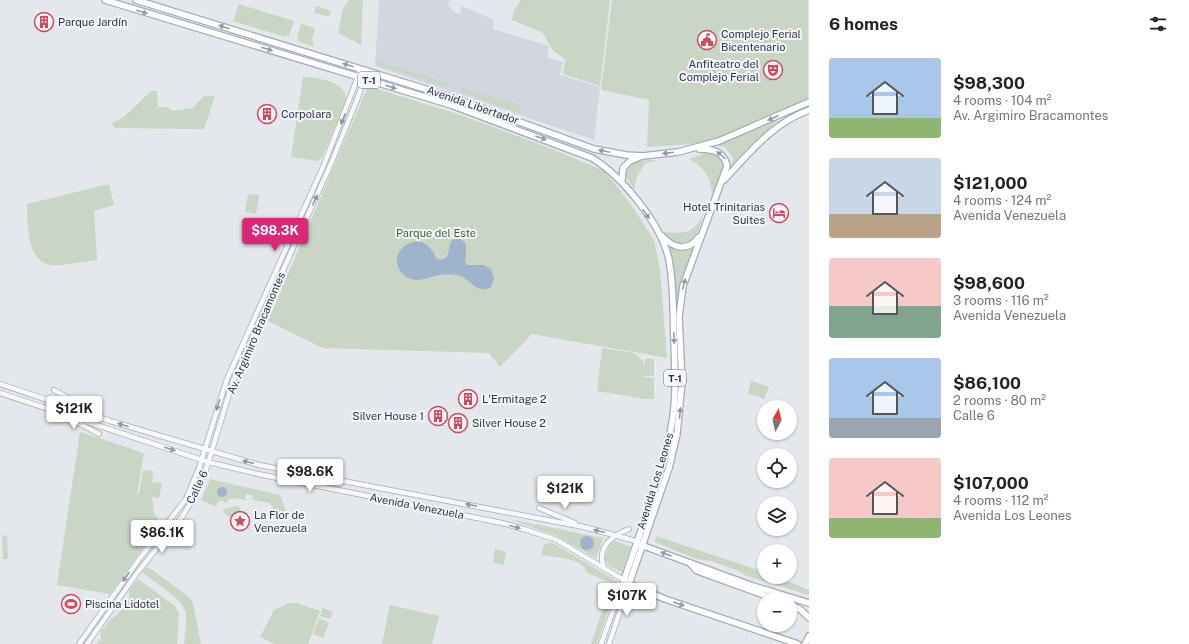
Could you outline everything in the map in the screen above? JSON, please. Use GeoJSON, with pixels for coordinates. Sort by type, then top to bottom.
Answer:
{"type":"FeatureCollection","features":[{"type":"Feature","properties":{"kind":"main road","name":"Avenida Libertador"},"geometry":{"type":"LineString","coordinates":[[105,0],[451,105],[568,148],[605,166],[623,182]]}},
{"type":"Feature","properties":{"kind":"main road","name":"Avenida Libertador"},"geometry":{"type":"LineString","coordinates":[[136,0],[448,96],[594,148],[626,155],[643,156],[693,149],[719,141],[809,102]]}},
{"type":"Feature","properties":{"kind":"main road"},"geometry":{"type":"LineString","coordinates":[[723,182],[775,127],[796,115],[809,110]]}},
{"type":"Feature","properties":{"kind":"main road","name":"T-1"},"geometry":{"type":"LineString","coordinates":[[693,149],[714,151],[723,156],[727,166],[723,182]]}},
{"type":"Feature","properties":{"kind":"main road","name":"T-1"},"geometry":{"type":"LineString","coordinates":[[623,182],[621,177],[622,168],[630,161],[643,156]]}},
{"type":"Feature","properties":{"kind":"main road","name":"Avenida Los Leones"},"geometry":{"type":"LineString","coordinates":[[623,182],[659,233],[669,260],[676,382],[674,410],[660,471],[624,580]]}},
{"type":"Feature","properties":{"kind":"main road","name":"Avenida Los Leones"},"geometry":{"type":"LineString","coordinates":[[630,584],[668,468],[677,434],[682,382],[680,300],[685,279],[723,182]]}},
{"type":"Feature","properties":{"kind":"main road","name":"T-1"},"geometry":{"type":"LineString","coordinates":[[659,233],[671,245],[678,247],[692,245],[703,233]]}},
{"type":"Feature","properties":{"kind":"main road","name":"Avenida Venezuela"},"geometry":{"type":"LineString","coordinates":[[636,541],[643,546],[753,586],[809,603]]}},
{"type":"Feature","properties":{"kind":"main road"},"geometry":{"type":"LineString","coordinates":[[690,563],[696,570],[757,592]]}},
{"type":"Feature","properties":{"kind":"main road","name":"Avenida Venezuela"},"geometry":{"type":"LineString","coordinates":[[624,580],[665,599],[798,644]]}},
{"type":"Feature","properties":{"kind":"main road"},"geometry":{"type":"LineString","coordinates":[[753,586],[809,599]]}},
{"type":"Feature","properties":{"kind":"main road"},"geometry":{"type":"LineString","coordinates":[[797,608],[809,618]]}},
{"type":"Feature","properties":{"kind":"main road"},"geometry":{"type":"LineString","coordinates":[[805,644],[809,636]]}},
{"type":"Feature","properties":{"kind":"street"},"geometry":{"type":"LineString","coordinates":[[81,643],[140,558],[186,499],[202,460],[227,379],[322,167],[359,77],[364,70]]}},
{"type":"Feature","properties":{"kind":"street","name":"Av. Argimiro Bracamontes"},"geometry":{"type":"LineString","coordinates":[[214,442],[233,381],[330,166],[366,79],[364,70]]}},
{"type":"Feature","properties":{"kind":"street","name":"Avenida Venezuela"},"geometry":{"type":"LineString","coordinates":[[0,384],[110,421],[210,452],[259,465],[584,527],[636,541]]}},
{"type":"Feature","properties":{"kind":"street"},"geometry":{"type":"LineString","coordinates":[[54,390],[110,421]]}},
{"type":"Feature","properties":{"kind":"street","name":"Avenida Venezuela"},"geometry":{"type":"LineString","coordinates":[[0,393],[208,462],[258,474],[527,530],[557,540],[624,580]]}},
{"type":"Feature","properties":{"kind":"street"},"geometry":{"type":"LineString","coordinates":[[57,412],[99,434]]}},
{"type":"Feature","properties":{"kind":"street","name":"Calle 6"},"geometry":{"type":"LineString","coordinates":[[87,644],[137,573],[182,517],[200,484],[214,442]]}},
{"type":"Feature","properties":{"kind":"street"},"geometry":{"type":"LineString","coordinates":[[539,508],[584,527]]}},
{"type":"Feature","properties":{"kind":"street"},"geometry":{"type":"LineString","coordinates":[[604,568],[602,562],[602,552],[606,544],[614,535],[629,529]]}},
{"type":"Feature","properties":{"kind":"street","name":"Avenida Los Leones"},"geometry":{"type":"LineString","coordinates":[[602,644],[624,580]]}},
{"type":"Feature","properties":{"kind":"street","name":"Avenida Los Leones"},"geometry":{"type":"LineString","coordinates":[[609,644],[630,584]]}},
{"type":"Feature","properties":{"kind":"shaded area"},"geometry":{"type":"Polygon","coordinates":[[[379,0],[449,0],[448,5],[454,12],[460,14],[462,6],[494,20],[493,29],[549,46],[547,57],[563,62],[560,75],[600,87],[594,140],[375,66],[379,0]]]}},
{"type":"Feature","properties":{"kind":"green space"},"geometry":{"type":"Polygon","coordinates":[[[349,0],[363,0],[361,45],[338,33],[343,9],[349,0]]]}},
{"type":"Feature","properties":{"kind":"green space"},"geometry":{"type":"Polygon","coordinates":[[[521,0],[610,0],[600,86],[563,74],[565,59],[553,51],[543,33],[512,20],[514,11],[521,0]]]}},
{"type":"Feature","properties":{"kind":"green space","name":"Complejo Ferial Bicentenario"},"geometry":{"type":"Polygon","coordinates":[[[612,0],[808,0],[808,98],[708,143],[647,147],[649,100],[601,90],[612,0]]]}},
{"type":"Feature","properties":{"kind":"green space"},"geometry":{"type":"Polygon","coordinates":[[[239,4],[294,21],[289,35],[285,37],[233,21],[239,4]]]}},
{"type":"Feature","properties":{"kind":"green space"},"geometry":{"type":"Polygon","coordinates":[[[316,6],[331,11],[329,17],[314,13],[316,6]]]}},
{"type":"Feature","properties":{"kind":"green space"},"geometry":{"type":"Polygon","coordinates":[[[301,24],[315,28],[312,38],[314,47],[300,42],[297,38],[301,24]]]}},
{"type":"Feature","properties":{"kind":"green space"},"geometry":{"type":"Polygon","coordinates":[[[378,60],[383,61],[384,64],[449,83],[443,86],[378,65],[378,60]]]}},
{"type":"Feature","properties":{"kind":"green space"},"geometry":{"type":"Polygon","coordinates":[[[303,77],[316,78],[332,82],[343,90],[346,96],[345,103],[322,158],[318,161],[291,157],[303,77]]]}},
{"type":"Feature","properties":{"kind":"green space","name":"Parque del Este"},"geometry":{"type":"Polygon","coordinates":[[[368,86],[461,115],[547,147],[605,171],[632,206],[654,240],[660,269],[667,358],[532,334],[500,367],[489,353],[323,348],[268,321],[368,86]]]}},
{"type":"Feature","properties":{"kind":"green space"},"geometry":{"type":"Polygon","coordinates":[[[461,87],[520,105],[521,113],[464,93],[461,87]]]}},
{"type":"Feature","properties":{"kind":"green space"},"geometry":{"type":"Polygon","coordinates":[[[151,91],[157,91],[158,107],[168,107],[172,111],[193,108],[204,96],[215,96],[204,129],[114,128],[112,123],[125,116],[151,91]]]}},
{"type":"Feature","properties":{"kind":"green space"},"geometry":{"type":"Polygon","coordinates":[[[780,118],[731,168],[733,158],[725,147],[712,146],[780,118]]]}},
{"type":"Feature","properties":{"kind":"green space"},"geometry":{"type":"Polygon","coordinates":[[[708,152],[721,160],[723,165],[722,176],[712,195],[710,183],[706,173],[699,165],[689,159],[708,152]]]}},
{"type":"Feature","properties":{"kind":"green space"},"geometry":{"type":"Polygon","coordinates":[[[660,160],[645,163],[637,177],[634,189],[624,174],[625,169],[633,162],[660,160]]]}},
{"type":"Feature","properties":{"kind":"green space"},"geometry":{"type":"Polygon","coordinates":[[[109,184],[114,205],[94,211],[97,260],[65,265],[50,265],[42,262],[32,249],[28,230],[27,204],[109,184]]]}},
{"type":"Feature","properties":{"kind":"green space"},"geometry":{"type":"Polygon","coordinates":[[[248,194],[259,195],[256,214],[245,212],[248,194]]]}},
{"type":"Feature","properties":{"kind":"green space"},"geometry":{"type":"Polygon","coordinates":[[[703,214],[697,234],[687,243],[681,245],[669,240],[663,232],[677,233],[688,231],[696,226],[703,214]]]}},
{"type":"Feature","properties":{"kind":"green space"},"geometry":{"type":"Polygon","coordinates":[[[668,246],[681,251],[694,248],[682,284],[677,321],[668,246]]]}},
{"type":"Feature","properties":{"kind":"green space"},"geometry":{"type":"Polygon","coordinates":[[[602,348],[634,353],[644,362],[644,374],[645,359],[654,359],[654,376],[644,377],[654,378],[654,399],[644,399],[597,391],[602,348]]]}},
{"type":"Feature","properties":{"kind":"green space"},"geometry":{"type":"Polygon","coordinates":[[[751,381],[769,387],[764,399],[748,393],[751,381]]]}},
{"type":"Feature","properties":{"kind":"green space"},"geometry":{"type":"Polygon","coordinates":[[[80,432],[144,453],[137,494],[139,494],[143,470],[153,471],[152,482],[162,483],[159,498],[152,497],[154,513],[160,524],[110,594],[57,585],[80,432]]]}},
{"type":"Feature","properties":{"kind":"green space"},"geometry":{"type":"Polygon","coordinates":[[[210,479],[280,495],[286,510],[286,517],[274,509],[270,503],[252,500],[253,495],[246,494],[245,500],[232,498],[225,503],[221,500],[215,506],[201,500],[210,479]]]}},
{"type":"Feature","properties":{"kind":"green space"},"geometry":{"type":"Polygon","coordinates":[[[236,506],[240,507],[238,518],[228,516],[223,512],[224,509],[236,506]]]}},
{"type":"Feature","properties":{"kind":"green space"},"geometry":{"type":"Polygon","coordinates":[[[509,519],[603,538],[596,558],[557,536],[509,519]]]}},
{"type":"Feature","properties":{"kind":"green space"},"geometry":{"type":"Polygon","coordinates":[[[2,535],[7,536],[8,559],[3,559],[2,535]]]}},
{"type":"Feature","properties":{"kind":"green space"},"geometry":{"type":"Polygon","coordinates":[[[656,536],[757,570],[757,579],[711,561],[696,559],[655,542],[656,536]]]}},
{"type":"Feature","properties":{"kind":"green space"},"geometry":{"type":"Polygon","coordinates":[[[615,541],[631,547],[622,572],[609,566],[605,559],[609,544],[615,541]]]}},
{"type":"Feature","properties":{"kind":"green space"},"geometry":{"type":"Polygon","coordinates":[[[546,543],[553,543],[618,582],[597,644],[591,644],[612,583],[587,573],[580,564],[575,561],[542,555],[543,548],[546,543]]]}},
{"type":"Feature","properties":{"kind":"green space"},"geometry":{"type":"Polygon","coordinates":[[[495,549],[506,552],[504,565],[493,563],[495,549]]]}},
{"type":"Feature","properties":{"kind":"green space"},"geometry":{"type":"Polygon","coordinates":[[[148,567],[188,596],[193,603],[201,644],[184,644],[186,613],[184,608],[168,591],[143,573],[144,569],[148,567]]]}},
{"type":"Feature","properties":{"kind":"green space"},"geometry":{"type":"Polygon","coordinates":[[[138,579],[175,606],[179,614],[177,644],[97,644],[101,639],[100,633],[110,620],[118,614],[129,599],[129,590],[138,579]]]}},
{"type":"Feature","properties":{"kind":"green space"},"geometry":{"type":"Polygon","coordinates":[[[773,584],[794,584],[809,590],[809,595],[773,584]]]}},
{"type":"Feature","properties":{"kind":"green space"},"geometry":{"type":"Polygon","coordinates":[[[289,603],[296,603],[320,611],[308,644],[275,644],[260,637],[274,610],[289,603]]]}},
{"type":"Feature","properties":{"kind":"green space"},"geometry":{"type":"Polygon","coordinates":[[[390,605],[439,616],[432,644],[382,644],[390,605]]]}},
{"type":"Feature","properties":{"kind":"green space"},"geometry":{"type":"Polygon","coordinates":[[[323,608],[333,612],[330,619],[320,616],[323,608]]]}},
{"type":"Feature","properties":{"kind":"green space"},"geometry":{"type":"Polygon","coordinates":[[[319,618],[329,623],[323,638],[313,634],[319,618]]]}},
{"type":"Feature","properties":{"kind":"water"},"geometry":{"type":"Polygon","coordinates":[[[457,238],[465,242],[467,265],[484,265],[491,269],[494,278],[491,287],[486,289],[477,288],[461,276],[449,274],[413,280],[405,276],[399,270],[397,261],[398,253],[411,242],[421,242],[429,246],[437,259],[442,260],[447,257],[451,241],[457,238]]]}},
{"type":"Feature","properties":{"kind":"water"},"geometry":{"type":"Polygon","coordinates":[[[222,487],[227,492],[222,497],[217,492],[222,487]]]}},
{"type":"Feature","properties":{"kind":"water"},"geometry":{"type":"Polygon","coordinates":[[[587,536],[592,538],[594,543],[592,548],[587,550],[582,548],[580,543],[582,538],[587,536]]]}},
{"type":"Feature","properties":{"kind":"place","name":"Parque Jardín"},"geometry":{"type":"Point","coordinates":[44,22]}},
{"type":"Feature","properties":{"kind":"place","name":"Complejo Ferial Bicentenario"},"geometry":{"type":"Point","coordinates":[707,40]}},
{"type":"Feature","properties":{"kind":"place","name":"Anfiteatro del Complejo Ferial"},"geometry":{"type":"Point","coordinates":[773,70]}},
{"type":"Feature","properties":{"kind":"place","name":"Corpolara"},"geometry":{"type":"Point","coordinates":[267,114]}},
{"type":"Feature","properties":{"kind":"place","name":"Hotel Trinitarias Suites"},"geometry":{"type":"Point","coordinates":[779,213]}},
{"type":"Feature","properties":{"kind":"place","name":"L'Ermitage 2"},"geometry":{"type":"Point","coordinates":[468,399]}},
{"type":"Feature","properties":{"kind":"place","name":"Silver House 1"},"geometry":{"type":"Point","coordinates":[438,416]}},
{"type":"Feature","properties":{"kind":"place","name":"Silver House 2"},"geometry":{"type":"Point","coordinates":[458,423]}},
{"type":"Feature","properties":{"kind":"place","name":"La Flor de Venezuela"},"geometry":{"type":"Point","coordinates":[240,521]}},
{"type":"Feature","properties":{"kind":"place","name":"Piscina Lidotel"},"geometry":{"type":"Point","coordinates":[71,604]}}]}
